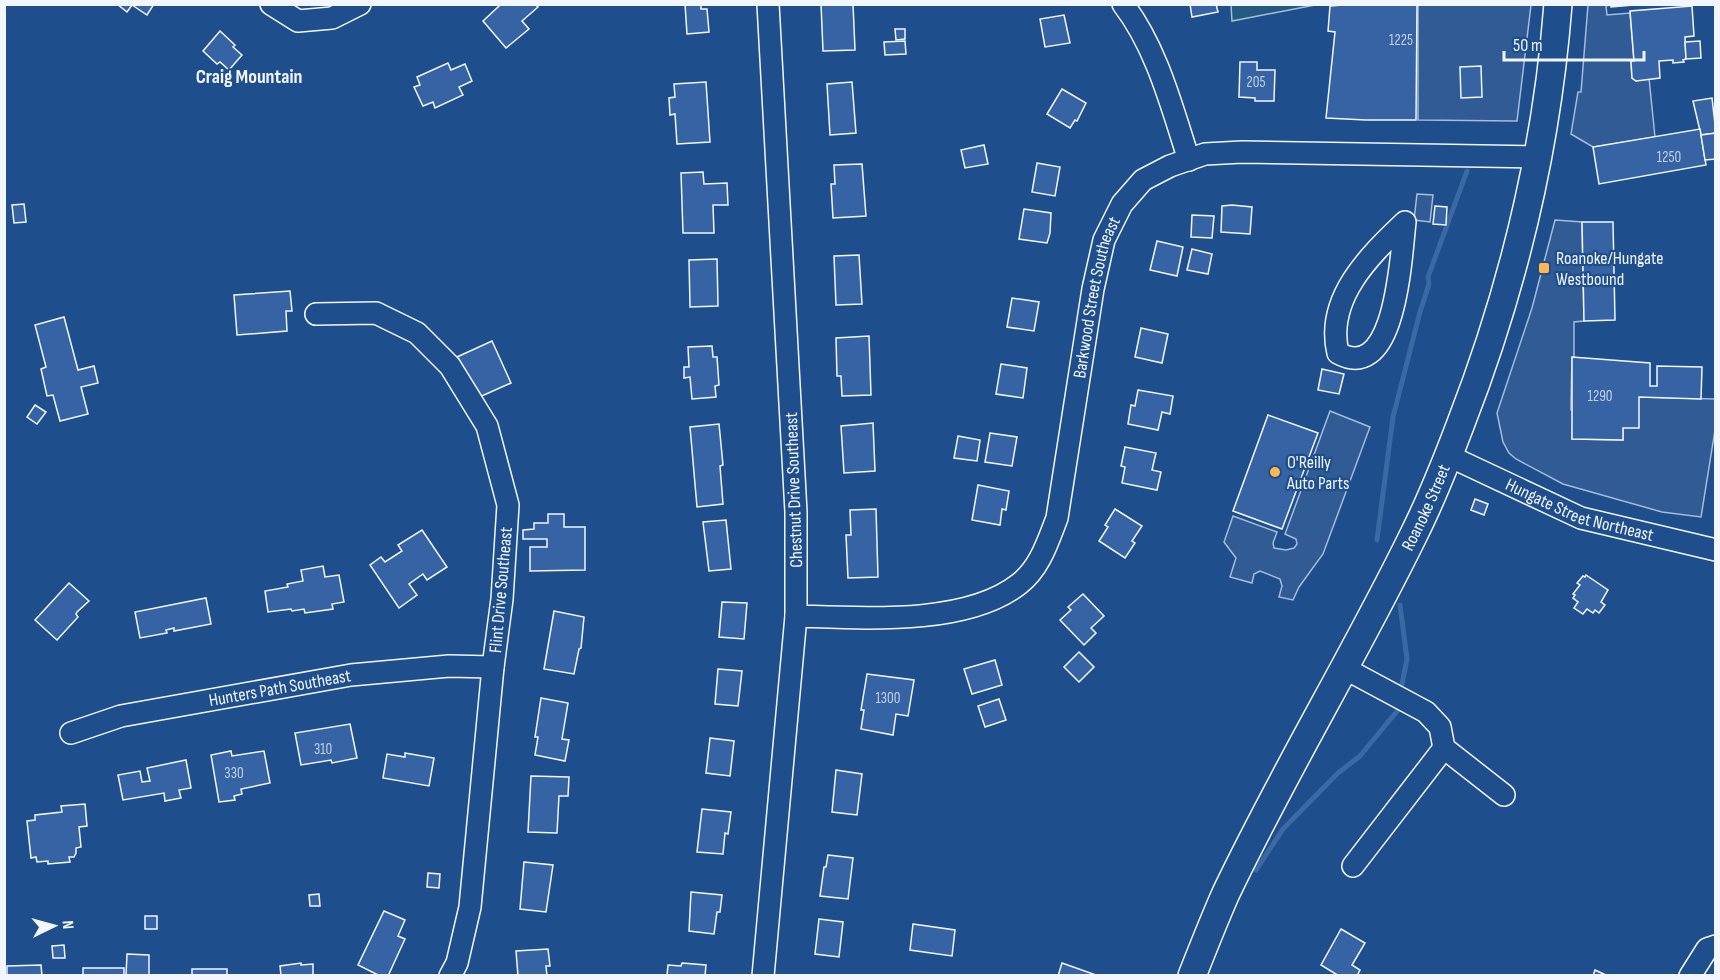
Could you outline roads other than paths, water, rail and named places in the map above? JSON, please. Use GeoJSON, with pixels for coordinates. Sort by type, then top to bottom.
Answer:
{"type":"FeatureCollection","features":[{"type":"Feature","properties":{"kind":"main road","name":"Roanoke Street"},"geometry":{"type":"LineString","coordinates":[[1192,975],[1226,894],[1415,532],[1449,456],[1481,372],[1508,287],[1538,157],[1551,78],[1558,4]]}},
{"type":"Feature","properties":{"kind":"street"},"geometry":{"type":"LineString","coordinates":[[270,4],[298,21],[332,18],[360,4]]}},
{"type":"Feature","properties":{"kind":"street","name":"Chestnut Drive Southeast"},"geometry":{"type":"LineString","coordinates":[[763,975],[796,616],[796,512],[768,4]]}},
{"type":"Feature","properties":{"kind":"street"},"geometry":{"type":"LineString","coordinates":[[1122,4],[1132,16],[1151,53],[1189,159]]}},
{"type":"Feature","properties":{"kind":"street","name":"Barkwood Street Southeast"},"geometry":{"type":"LineString","coordinates":[[796,616],[876,618],[931,614],[985,604],[1020,584],[1044,554],[1057,518],[1093,289],[1104,240],[1122,204],[1143,180],[1170,166],[1205,154],[1242,152],[1538,157]]}},
{"type":"Feature","properties":{"kind":"street"},"geometry":{"type":"LineString","coordinates":[[1406,222],[1394,303],[1387,329],[1378,346],[1368,356],[1349,359],[1338,353],[1334,338],[1336,318],[1350,284],[1367,260],[1406,222]]}},
{"type":"Feature","properties":{"kind":"street","name":"Flint Drive Southeast"},"geometry":{"type":"LineString","coordinates":[[315,314],[376,313],[417,333],[450,366],[487,426],[508,505],[502,599],[493,667],[470,908],[457,963],[450,975]]}},
{"type":"Feature","properties":{"kind":"street","name":"Hungate Street Northeast"},"geometry":{"type":"LineString","coordinates":[[1449,456],[1581,518],[1716,550]]}},
{"type":"Feature","properties":{"kind":"street","name":"Hunters Path Southeast"},"geometry":{"type":"LineString","coordinates":[[71,733],[120,716],[351,675],[449,666],[493,667]]}},
{"type":"Feature","properties":{"kind":"street"},"geometry":{"type":"LineString","coordinates":[[1344,668],[1426,712],[1440,727],[1444,748],[1504,795]]}},
{"type":"Feature","properties":{"kind":"street"},"geometry":{"type":"LineString","coordinates":[[1353,866],[1444,748]]}},
{"type":"Feature","properties":{"kind":"street"},"geometry":{"type":"LineString","coordinates":[[1690,975],[1707,949],[1716,946]]}},
{"type":"Feature","properties":{"kind":"waterway"},"geometry":{"type":"LineString","coordinates":[[1377,540],[1393,417],[1429,284],[1428,277],[1467,171]]}},
{"type":"Feature","properties":{"kind":"waterway"},"geometry":{"type":"LineString","coordinates":[[1400,605],[1407,659],[1402,684]]}},
{"type":"Feature","properties":{"kind":"waterway"},"geometry":{"type":"LineString","coordinates":[[1256,870],[1283,829],[1338,773],[1360,756],[1398,710]]}},
{"type":"Feature","properties":{"kind":"place","name":"Roanoke/Hungate Westbound"},"geometry":{"type":"Point","coordinates":[1544,268]}},
{"type":"Feature","properties":{"kind":"place","name":"O'Reilly Auto Parts"},"geometry":{"type":"Point","coordinates":[1275,472]}},
{"type":"Feature","properties":{"kind":"district","name":"Craig Mountain"},"geometry":{"type":"Point","coordinates":[249,77]}}]}
